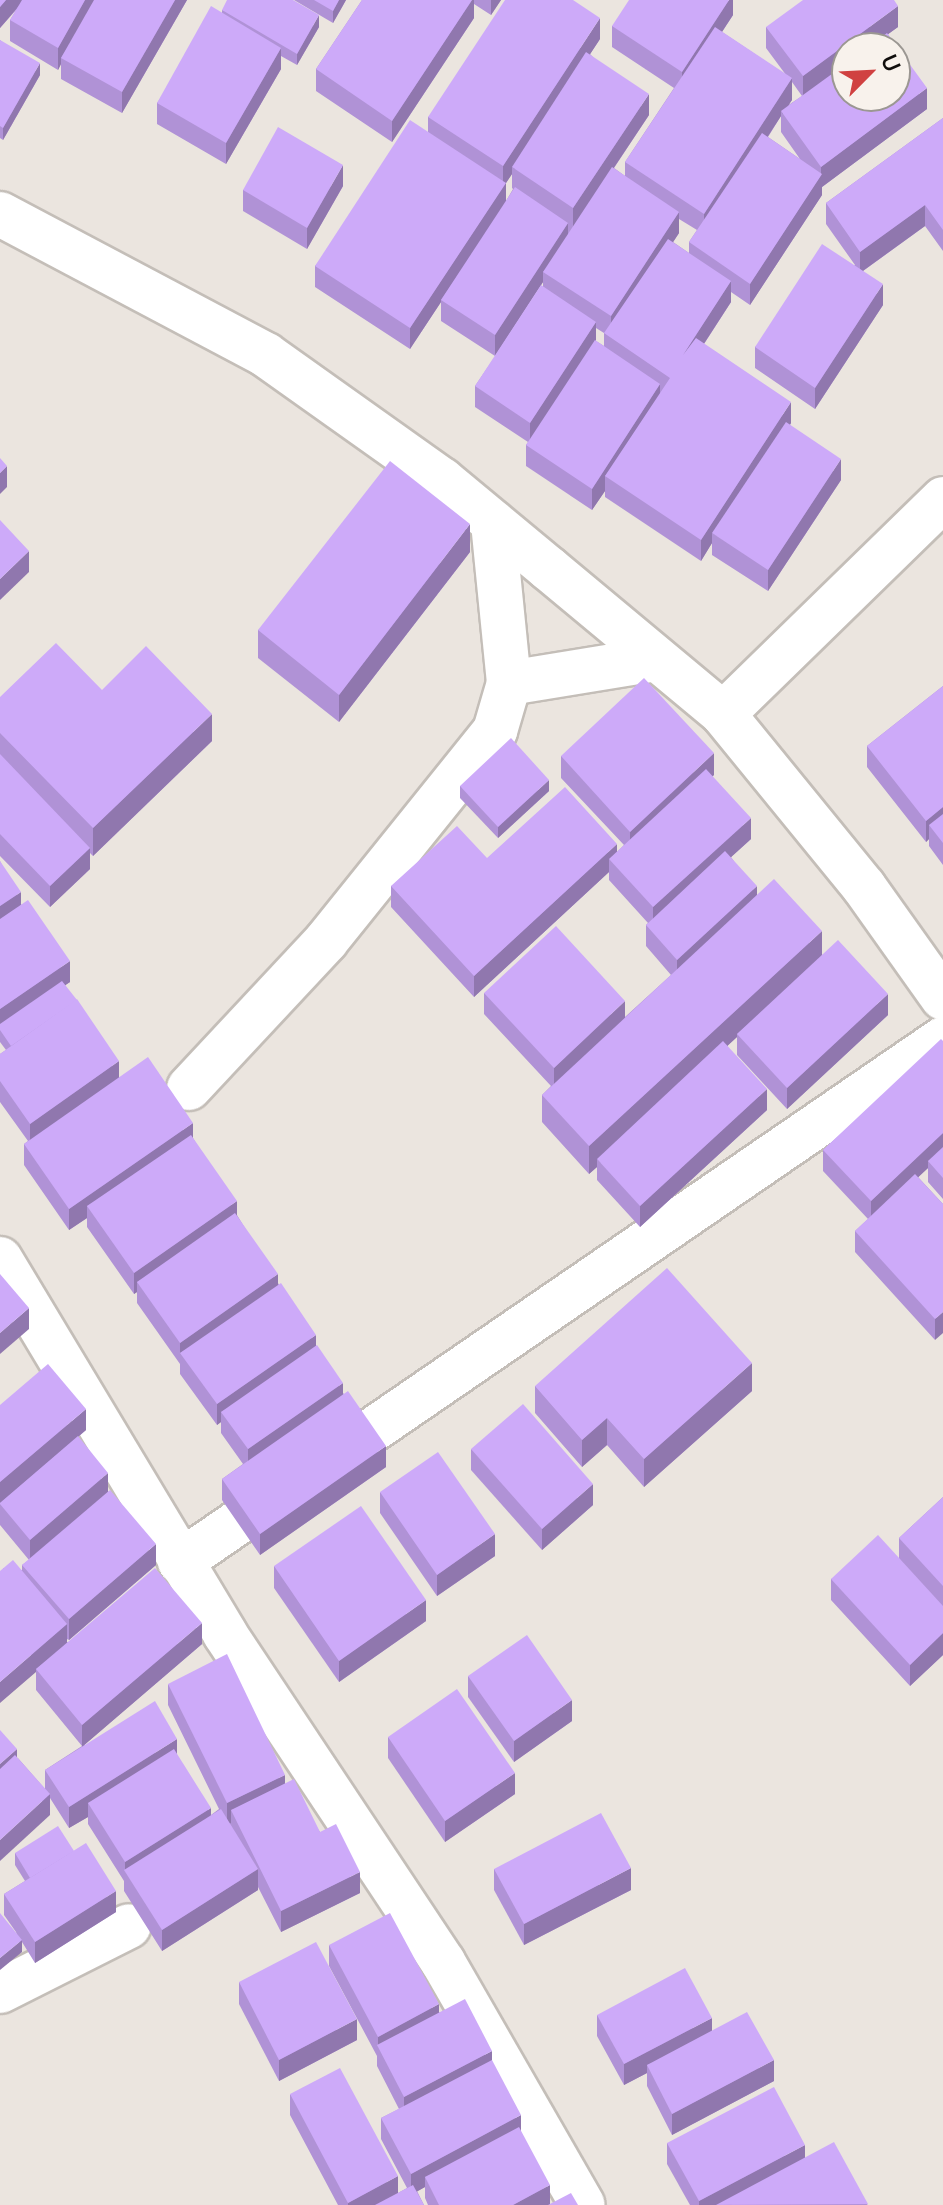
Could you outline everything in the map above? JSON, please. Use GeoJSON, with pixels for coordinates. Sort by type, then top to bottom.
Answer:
{"type":"FeatureCollection","features":[{"type":"Feature","properties":{"kind":"street"},"geometry":{"type":"LineString","coordinates":[[0,214],[266,355],[442,480],[723,714],[864,887],[943,998]]}},
{"type":"Feature","properties":{"kind":"street"},"geometry":{"type":"LineString","coordinates":[[723,714],[943,499]]}},
{"type":"Feature","properties":{"kind":"street"},"geometry":{"type":"LineString","coordinates":[[189,1088],[326,941],[495,731],[509,683],[493,523]]}},
{"type":"Feature","properties":{"kind":"street"},"geometry":{"type":"LineString","coordinates":[[509,683],[656,659]]}},
{"type":"Feature","properties":{"kind":"street"},"geometry":{"type":"LineString","coordinates":[[180,1562],[943,1039]]}},
{"type":"Feature","properties":{"kind":"street"},"geometry":{"type":"LineString","coordinates":[[0,1259],[180,1562],[443,1962],[583,2205]]}},
{"type":"Feature","properties":{"kind":"street"},"geometry":{"type":"LineString","coordinates":[[0,1991],[129,1926]]}},
{"type":"Feature","properties":{"kind":"building"},"geometry":{"type":"Polygon","coordinates":[[[22,0],[85,0],[58,48],[10,20],[22,0]]]}},
{"type":"Feature","properties":{"kind":"building"},"geometry":{"type":"Polygon","coordinates":[[[94,0],[175,0],[122,92],[61,58],[94,0]]]}},
{"type":"Feature","properties":{"kind":"building"},"geometry":{"type":"Polygon","coordinates":[[[227,0],[293,0],[319,15],[297,54],[222,10],[227,0]]]}},
{"type":"Feature","properties":{"kind":"building"},"geometry":{"type":"Polygon","coordinates":[[[314,0],[339,0],[333,11],[314,0]]]}},
{"type":"Feature","properties":{"kind":"building"},"geometry":{"type":"Polygon","coordinates":[[[362,0],[472,0],[392,121],[316,69],[362,0]]]}},
{"type":"Feature","properties":{"kind":"building"},"geometry":{"type":"Polygon","coordinates":[[[505,0],[573,0],[600,18],[503,166],[428,117],[505,0]]]}},
{"type":"Feature","properties":{"kind":"building"},"geometry":{"type":"Polygon","coordinates":[[[629,0],[729,0],[682,72],[612,26],[629,0]]]}},
{"type":"Feature","properties":{"kind":"building"},"geometry":{"type":"Polygon","coordinates":[[[803,0],[894,0],[898,6],[863,32],[831,32],[831,55],[803,76],[766,27],[803,0]]]}},
{"type":"Feature","properties":{"kind":"building"},"geometry":{"type":"Polygon","coordinates":[[[211,6],[281,48],[226,143],[157,103],[211,6]]]}},
{"type":"Feature","properties":{"kind":"building"},"geometry":{"type":"Polygon","coordinates":[[[715,27],[792,78],[704,214],[625,162],[715,27]]]}},
{"type":"Feature","properties":{"kind":"building"},"geometry":{"type":"Polygon","coordinates":[[[0,40],[40,63],[3,128],[0,126],[0,40]]]}},
{"type":"Feature","properties":{"kind":"building"},"geometry":{"type":"Polygon","coordinates":[[[586,52],[649,94],[573,208],[512,167],[586,52]]]}},
{"type":"Feature","properties":{"kind":"building"},"geometry":{"type":"Polygon","coordinates":[[[911,66],[927,88],[911,100],[911,66]]]}},
{"type":"Feature","properties":{"kind":"building"},"geometry":{"type":"Polygon","coordinates":[[[831,75],[831,112],[895,112],[821,167],[781,111],[831,75]]]}},
{"type":"Feature","properties":{"kind":"building"},"geometry":{"type":"Polygon","coordinates":[[[943,118],[943,230],[925,205],[860,252],[826,203],[943,118]]]}},
{"type":"Feature","properties":{"kind":"building"},"geometry":{"type":"Polygon","coordinates":[[[410,120],[506,183],[410,328],[315,266],[410,120]]]}},
{"type":"Feature","properties":{"kind":"building"},"geometry":{"type":"Polygon","coordinates":[[[278,127],[343,165],[307,228],[243,190],[278,127]]]}},
{"type":"Feature","properties":{"kind":"building"},"geometry":{"type":"Polygon","coordinates":[[[762,133],[822,174],[750,284],[689,242],[762,133]]]}},
{"type":"Feature","properties":{"kind":"building"},"geometry":{"type":"Polygon","coordinates":[[[612,167],[679,212],[611,316],[543,272],[612,167]]]}},
{"type":"Feature","properties":{"kind":"building"},"geometry":{"type":"Polygon","coordinates":[[[515,187],[568,223],[495,335],[441,300],[515,187]]]}},
{"type":"Feature","properties":{"kind":"building"},"geometry":{"type":"Polygon","coordinates":[[[668,239],[731,281],[683,355],[696,338],[791,402],[701,540],[605,476],[670,378],[604,333],[668,239]]]}},
{"type":"Feature","properties":{"kind":"building"},"geometry":{"type":"Polygon","coordinates":[[[822,244],[883,284],[815,388],[755,347],[822,244]]]}},
{"type":"Feature","properties":{"kind":"building"},"geometry":{"type":"Polygon","coordinates":[[[541,285],[596,322],[530,423],[475,386],[541,285]]]}},
{"type":"Feature","properties":{"kind":"building"},"geometry":{"type":"Polygon","coordinates":[[[595,340],[660,384],[592,489],[526,445],[595,340]]]}},
{"type":"Feature","properties":{"kind":"building"},"geometry":{"type":"Polygon","coordinates":[[[786,422],[841,459],[768,570],[712,533],[786,422]]]}},
{"type":"Feature","properties":{"kind":"building"},"geometry":{"type":"Polygon","coordinates":[[[0,458],[7,466],[0,473],[0,458]]]}},
{"type":"Feature","properties":{"kind":"building"},"geometry":{"type":"Polygon","coordinates":[[[390,461],[470,524],[339,695],[258,630],[390,461]]]}},
{"type":"Feature","properties":{"kind":"building"},"geometry":{"type":"Polygon","coordinates":[[[0,520],[29,551],[0,579],[0,520]]]}},
{"type":"Feature","properties":{"kind":"building"},"geometry":{"type":"Polygon","coordinates":[[[56,643],[102,690],[146,646],[212,714],[93,828],[0,733],[0,697],[56,643]]]}},
{"type":"Feature","properties":{"kind":"building"},"geometry":{"type":"Polygon","coordinates":[[[644,678],[714,753],[630,832],[561,756],[644,678]]]}},
{"type":"Feature","properties":{"kind":"building"},"geometry":{"type":"Polygon","coordinates":[[[943,686],[943,807],[926,821],[867,746],[943,686]]]}},
{"type":"Feature","properties":{"kind":"building"},"geometry":{"type":"Polygon","coordinates":[[[511,738],[549,780],[498,827],[460,786],[511,738]]]}},
{"type":"Feature","properties":{"kind":"building"},"geometry":{"type":"Polygon","coordinates":[[[0,754],[90,848],[50,886],[0,834],[0,754]]]}},
{"type":"Feature","properties":{"kind":"building"},"geometry":{"type":"Polygon","coordinates":[[[706,769],[751,818],[653,907],[609,859],[706,769]]]}},
{"type":"Feature","properties":{"kind":"building"},"geometry":{"type":"Polygon","coordinates":[[[565,787],[617,844],[474,976],[391,886],[457,826],[487,858],[565,787]]]}},
{"type":"Feature","properties":{"kind":"building"},"geometry":{"type":"Polygon","coordinates":[[[943,814],[943,843],[929,825],[943,814]]]}},
{"type":"Feature","properties":{"kind":"building"},"geometry":{"type":"Polygon","coordinates":[[[725,851],[757,886],[677,960],[646,925],[725,851]]]}},
{"type":"Feature","properties":{"kind":"building"},"geometry":{"type":"Polygon","coordinates":[[[0,861],[21,892],[0,906],[0,861]]]}},
{"type":"Feature","properties":{"kind":"building"},"geometry":{"type":"Polygon","coordinates":[[[774,879],[822,931],[589,1146],[542,1095],[774,879]]]}},
{"type":"Feature","properties":{"kind":"building"},"geometry":{"type":"Polygon","coordinates":[[[28,900],[70,961],[0,1009],[0,919],[28,900]]]}},
{"type":"Feature","properties":{"kind":"building"},"geometry":{"type":"Polygon","coordinates":[[[556,926],[625,1001],[554,1068],[484,993],[556,926]]]}},
{"type":"Feature","properties":{"kind":"building"},"geometry":{"type":"Polygon","coordinates":[[[838,940],[888,994],[787,1088],[737,1034],[838,940]]]}},
{"type":"Feature","properties":{"kind":"building"},"geometry":{"type":"Polygon","coordinates":[[[62,981],[77,1000],[11,1046],[0,1030],[0,1024],[62,981]]]}},
{"type":"Feature","properties":{"kind":"building"},"geometry":{"type":"Polygon","coordinates":[[[77,999],[119,1061],[30,1124],[0,1081],[0,1054],[77,999]]]}},
{"type":"Feature","properties":{"kind":"building"},"geometry":{"type":"Polygon","coordinates":[[[941,1039],[943,1133],[871,1201],[823,1150],[941,1039]]]}},
{"type":"Feature","properties":{"kind":"building"},"geometry":{"type":"Polygon","coordinates":[[[723,1041],[767,1089],[640,1206],[597,1159],[723,1041]]]}},
{"type":"Feature","properties":{"kind":"building"},"geometry":{"type":"Polygon","coordinates":[[[148,1057],[193,1123],[69,1209],[24,1144],[148,1057]]]}},
{"type":"Feature","properties":{"kind":"building"},"geometry":{"type":"Polygon","coordinates":[[[191,1135],[237,1201],[134,1273],[87,1206],[191,1135]]]}},
{"type":"Feature","properties":{"kind":"building"},"geometry":{"type":"Polygon","coordinates":[[[943,1147],[943,1178],[928,1161],[943,1147]]]}},
{"type":"Feature","properties":{"kind":"building"},"geometry":{"type":"Polygon","coordinates":[[[915,1174],[943,1204],[943,1312],[935,1319],[855,1231],[915,1174]]]}},
{"type":"Feature","properties":{"kind":"building"},"geometry":{"type":"Polygon","coordinates":[[[235,1213],[278,1274],[180,1343],[137,1282],[235,1213]]]}},
{"type":"Feature","properties":{"kind":"building"},"geometry":{"type":"Polygon","coordinates":[[[667,1268],[752,1363],[644,1459],[607,1418],[582,1440],[535,1386],[667,1268]]]}},
{"type":"Feature","properties":{"kind":"building"},"geometry":{"type":"Polygon","coordinates":[[[0,1274],[29,1308],[0,1333],[0,1274]]]}},
{"type":"Feature","properties":{"kind":"building"},"geometry":{"type":"Polygon","coordinates":[[[281,1283],[316,1335],[217,1404],[180,1353],[281,1283]]]}},
{"type":"Feature","properties":{"kind":"building"},"geometry":{"type":"Polygon","coordinates":[[[317,1345],[343,1383],[248,1449],[221,1412],[317,1345]]]}},
{"type":"Feature","properties":{"kind":"building"},"geometry":{"type":"Polygon","coordinates":[[[48,1364],[86,1409],[0,1482],[0,1405],[48,1364]]]}},
{"type":"Feature","properties":{"kind":"building"},"geometry":{"type":"Polygon","coordinates":[[[348,1391],[386,1446],[260,1534],[222,1479],[348,1391]]]}},
{"type":"Feature","properties":{"kind":"building"},"geometry":{"type":"Polygon","coordinates":[[[523,1404],[593,1484],[542,1529],[471,1449],[523,1404]]]}},
{"type":"Feature","properties":{"kind":"building"},"geometry":{"type":"Polygon","coordinates":[[[78,1436],[108,1473],[30,1540],[0,1503],[78,1436]]]}},
{"type":"Feature","properties":{"kind":"building"},"geometry":{"type":"Polygon","coordinates":[[[438,1452],[495,1534],[437,1575],[380,1492],[438,1452]]]}},
{"type":"Feature","properties":{"kind":"building"},"geometry":{"type":"Polygon","coordinates":[[[110,1490],[156,1544],[69,1619],[22,1565],[110,1490]]]}},
{"type":"Feature","properties":{"kind":"building"},"geometry":{"type":"Polygon","coordinates":[[[943,1497],[943,1586],[899,1538],[943,1497]]]}},
{"type":"Feature","properties":{"kind":"building"},"geometry":{"type":"Polygon","coordinates":[[[361,1506],[426,1600],[339,1661],[274,1566],[361,1506]]]}},
{"type":"Feature","properties":{"kind":"building"},"geometry":{"type":"Polygon","coordinates":[[[878,1535],[943,1606],[943,1633],[910,1665],[831,1579],[878,1535]]]}},
{"type":"Feature","properties":{"kind":"building"},"geometry":{"type":"Polygon","coordinates":[[[13,1560],[67,1624],[0,1682],[0,1571],[13,1560]]]}},
{"type":"Feature","properties":{"kind":"building"},"geometry":{"type":"Polygon","coordinates":[[[155,1568],[202,1623],[82,1725],[36,1669],[155,1568]]]}},
{"type":"Feature","properties":{"kind":"building"},"geometry":{"type":"Polygon","coordinates":[[[527,1635],[572,1700],[514,1741],[468,1676],[527,1635]]]}},
{"type":"Feature","properties":{"kind":"building"},"geometry":{"type":"Polygon","coordinates":[[[227,1654],[285,1775],[227,1803],[168,1684],[227,1654]]]}},
{"type":"Feature","properties":{"kind":"building"},"geometry":{"type":"Polygon","coordinates":[[[457,1689],[515,1773],[445,1821],[388,1737],[457,1689]]]}},
{"type":"Feature","properties":{"kind":"building"},"geometry":{"type":"Polygon","coordinates":[[[155,1701],[177,1739],[69,1807],[45,1770],[155,1701]]]}},
{"type":"Feature","properties":{"kind":"building"},"geometry":{"type":"Polygon","coordinates":[[[0,1730],[17,1749],[0,1764],[0,1730]]]}},
{"type":"Feature","properties":{"kind":"building"},"geometry":{"type":"Polygon","coordinates":[[[174,1749],[211,1808],[125,1862],[88,1803],[174,1749]]]}},
{"type":"Feature","properties":{"kind":"building"},"geometry":{"type":"Polygon","coordinates":[[[15,1755],[50,1794],[0,1840],[0,1769],[15,1755]]]}},
{"type":"Feature","properties":{"kind":"building"},"geometry":{"type":"Polygon","coordinates":[[[294,1779],[320,1832],[336,1824],[360,1872],[281,1911],[231,1810],[294,1779]]]}},
{"type":"Feature","properties":{"kind":"building"},"geometry":{"type":"Polygon","coordinates":[[[221,1809],[258,1869],[162,1930],[124,1870],[221,1809]]]}},
{"type":"Feature","properties":{"kind":"building"},"geometry":{"type":"Polygon","coordinates":[[[601,1813],[631,1868],[524,1924],[494,1869],[601,1813]]]}},
{"type":"Feature","properties":{"kind":"building"},"geometry":{"type":"Polygon","coordinates":[[[58,1826],[74,1851],[30,1878],[15,1853],[58,1826]]]}},
{"type":"Feature","properties":{"kind":"building"},"geometry":{"type":"Polygon","coordinates":[[[86,1843],[116,1891],[35,1942],[4,1894],[86,1843]]]}},
{"type":"Feature","properties":{"kind":"building"},"geometry":{"type":"Polygon","coordinates":[[[0,1913],[22,1940],[0,1958],[0,1913]]]}},
{"type":"Feature","properties":{"kind":"building"},"geometry":{"type":"Polygon","coordinates":[[[390,1913],[439,2004],[378,2037],[329,1945],[390,1913]]]}},
{"type":"Feature","properties":{"kind":"building"},"geometry":{"type":"Polygon","coordinates":[[[316,1942],[357,2019],[279,2060],[239,1982],[316,1942]]]}},
{"type":"Feature","properties":{"kind":"building"},"geometry":{"type":"Polygon","coordinates":[[[685,1968],[712,2018],[624,2064],[597,2015],[685,1968]]]}},
{"type":"Feature","properties":{"kind":"building"},"geometry":{"type":"Polygon","coordinates":[[[465,1999],[492,2051],[404,2097],[377,2045],[465,1999]]]}},
{"type":"Feature","properties":{"kind":"building"},"geometry":{"type":"Polygon","coordinates":[[[747,2012],[774,2060],[672,2114],[647,2065],[747,2012]]]}},
{"type":"Feature","properties":{"kind":"building"},"geometry":{"type":"Polygon","coordinates":[[[492,2060],[521,2115],[411,2174],[381,2118],[492,2060]]]}},
{"type":"Feature","properties":{"kind":"building"},"geometry":{"type":"Polygon","coordinates":[[[340,2068],[398,2176],[348,2203],[290,2094],[340,2068]]]}},
{"type":"Feature","properties":{"kind":"building"},"geometry":{"type":"Polygon","coordinates":[[[774,2087],[805,2145],[699,2201],[667,2143],[774,2087]]]}},
{"type":"Feature","properties":{"kind":"building"},"geometry":{"type":"Polygon","coordinates":[[[519,2127],[550,2185],[513,2205],[439,2205],[425,2177],[519,2127]]]}},
{"type":"Feature","properties":{"kind":"building"},"geometry":{"type":"Polygon","coordinates":[[[834,2142],[868,2204],[716,2205],[834,2142]]]}},
{"type":"Feature","properties":{"kind":"building"},"geometry":{"type":"Polygon","coordinates":[[[413,2185],[424,2205],[375,2205],[413,2185]]]}},
{"type":"Feature","properties":{"kind":"building"},"geometry":{"type":"Polygon","coordinates":[[[571,2193],[578,2205],[548,2205],[571,2193]]]}}]}
